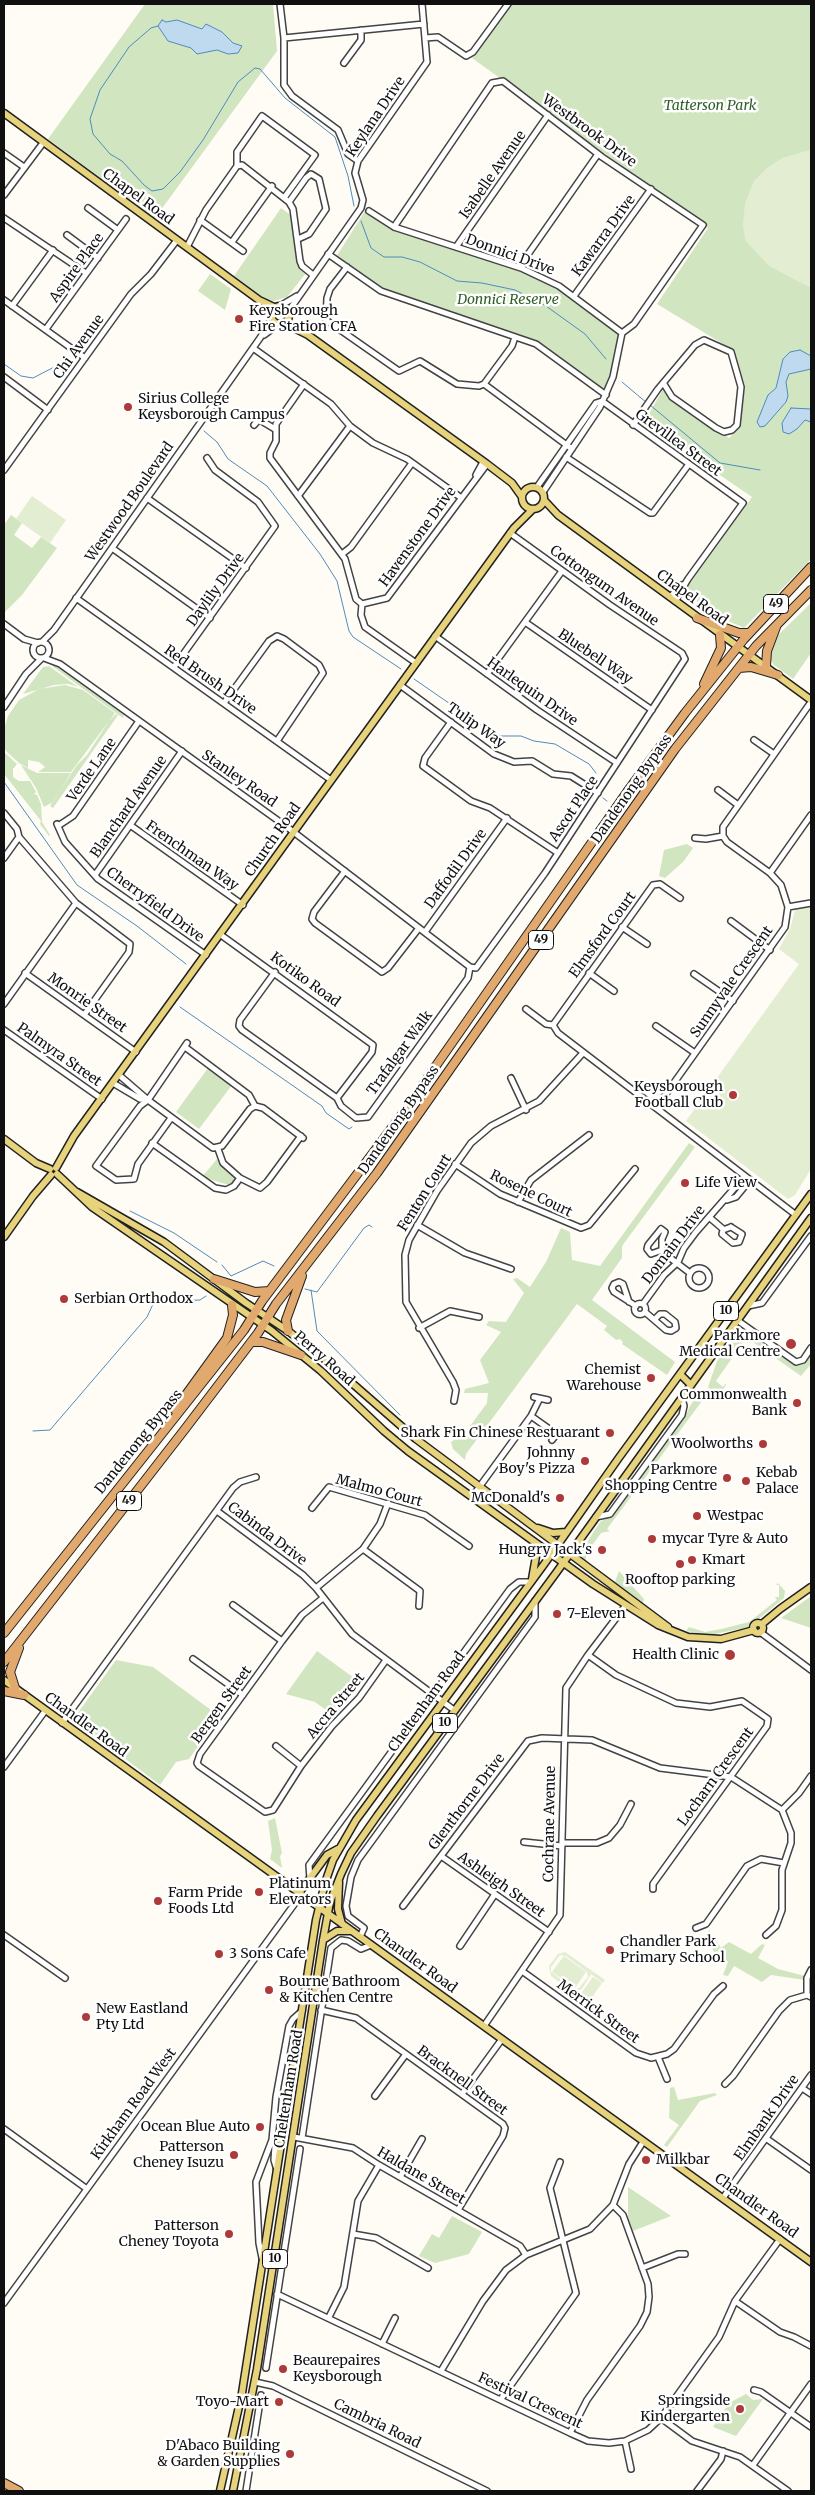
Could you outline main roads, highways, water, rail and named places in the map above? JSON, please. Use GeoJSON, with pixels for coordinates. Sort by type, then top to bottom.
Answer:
{"type":"FeatureCollection","features":[{"type":"Feature","properties":{"kind":"highway","name":"Dandenong Bypass"},"geometry":{"type":"LineString","coordinates":[[4,1633],[251,1318],[397,1121],[627,792],[698,698],[749,634],[811,567]]}},
{"type":"Feature","properties":{"kind":"highway","name":"Dandenong Bypass"},"geometry":{"type":"LineString","coordinates":[[4,1662],[250,1342],[385,1161],[675,749],[750,654],[811,590]]}},
{"type":"Feature","properties":{"kind":"highway"},"geometry":{"type":"LineString","coordinates":[[698,618],[739,633],[749,634]]}},
{"type":"Feature","properties":{"kind":"highway"},"geometry":{"type":"LineString","coordinates":[[766,666],[767,651],[778,623]]}},
{"type":"Feature","properties":{"kind":"highway"},"geometry":{"type":"LineString","coordinates":[[698,698],[722,644],[720,634]]}},
{"type":"Feature","properties":{"kind":"highway"},"geometry":{"type":"LineString","coordinates":[[739,668],[751,667],[778,674]]}},
{"type":"Feature","properties":{"kind":"highway"},"geometry":{"type":"LineString","coordinates":[[288,1330],[286,1326],[287,1313],[306,1268]]}},
{"type":"Feature","properties":{"kind":"highway"},"geometry":{"type":"LineString","coordinates":[[214,1279],[255,1292],[270,1292]]}},
{"type":"Feature","properties":{"kind":"highway"},"geometry":{"type":"LineString","coordinates":[[166,1427],[180,1402],[226,1338],[233,1314],[232,1305]]}},
{"type":"Feature","properties":{"kind":"highway"},"geometry":{"type":"LineString","coordinates":[[250,1342],[263,1342],[301,1355]]}},
{"type":"Feature","properties":{"kind":"highway"},"geometry":{"type":"LineString","coordinates":[[15,1688],[10,1672],[24,1637]]}},
{"type":"Feature","properties":{"kind":"highway"},"geometry":{"type":"LineString","coordinates":[[4,1691],[24,1696]]}},
{"type":"Feature","properties":{"kind":"highway"},"geometry":{"type":"LineString","coordinates":[[4,2484],[18,2491]]}},
{"type":"Feature","properties":{"kind":"main road","name":"Chapel Road"},"geometry":{"type":"LineString","coordinates":[[4,113],[42,143],[259,300],[281,324]]}},
{"type":"Feature","properties":{"kind":"main road","name":"Chapel Road"},"geometry":{"type":"LineString","coordinates":[[259,300],[278,307],[289,314]]}},
{"type":"Feature","properties":{"kind":"main road"},"geometry":{"type":"LineString","coordinates":[[272,316],[278,307]]}},
{"type":"Feature","properties":{"kind":"main road"},"geometry":{"type":"LineString","coordinates":[[308,336],[289,314],[281,324],[308,336],[512,483],[540,490],[544,500]]}},
{"type":"Feature","properties":{"kind":"main road"},"geometry":{"type":"LineString","coordinates":[[512,483],[523,500]]}},
{"type":"Feature","properties":{"kind":"main road","name":"Church Road"},"geometry":{"type":"LineString","coordinates":[[512,531],[527,488]]}},
{"type":"Feature","properties":{"kind":"main road","name":"Chapel Road"},"geometry":{"type":"LineString","coordinates":[[523,500],[536,508],[558,515]]}},
{"type":"Feature","properties":{"kind":"main road","name":"Chapel Road"},"geometry":{"type":"LineString","coordinates":[[544,500],[558,515],[720,634],[778,674],[811,701]]}},
{"type":"Feature","properties":{"kind":"main road","name":"Church Road"},"geometry":{"type":"LineString","coordinates":[[4,1237],[32,1196],[54,1172],[74,1136],[221,935],[435,636],[512,531],[544,500]]}},
{"type":"Feature","properties":{"kind":"main road","name":"Perry Road"},"geometry":{"type":"LineString","coordinates":[[4,1139],[36,1163],[54,1172],[99,1212],[262,1325],[301,1355],[395,1441],[599,1588],[658,1625],[676,1633]]}},
{"type":"Feature","properties":{"kind":"main road","name":"Perry Road"},"geometry":{"type":"LineString","coordinates":[[74,1191],[164,1242],[256,1310],[288,1330],[332,1366],[398,1425],[569,1555],[676,1633]]}},
{"type":"Feature","properties":{"kind":"main road","name":"Cheltenham Road"},"geometry":{"type":"LineString","coordinates":[[220,2491],[244,2381],[318,1908],[327,1874],[338,1849],[350,1827],[551,1554],[811,1194]]}},
{"type":"Feature","properties":{"kind":"main road"},"geometry":{"type":"LineString","coordinates":[[796,1215],[809,1221]]}},
{"type":"Feature","properties":{"kind":"main road","name":"Cheltenham Road"},"geometry":{"type":"LineString","coordinates":[[233,2491],[255,2382],[323,1940],[333,1891],[340,1874],[356,1845],[569,1555],[809,1221]]}},
{"type":"Feature","properties":{"kind":"main road"},"geometry":{"type":"LineString","coordinates":[[680,1374],[692,1383]]}},
{"type":"Feature","properties":{"kind":"main road"},"geometry":{"type":"LineString","coordinates":[[525,1522],[548,1532],[566,1532]]}},
{"type":"Feature","properties":{"kind":"main road"},"geometry":{"type":"LineString","coordinates":[[531,1581],[538,1545]]}},
{"type":"Feature","properties":{"kind":"main road"},"geometry":{"type":"LineString","coordinates":[[599,1588],[604,1580]]}},
{"type":"Feature","properties":{"kind":"main road"},"geometry":{"type":"LineString","coordinates":[[676,1633],[696,1639],[713,1640],[757,1631],[756,1623],[762,1624],[780,1608],[811,1587]]}},
{"type":"Feature","properties":{"kind":"main road"},"geometry":{"type":"LineString","coordinates":[[624,1604],[630,1598]]}},
{"type":"Feature","properties":{"kind":"main road","name":"Chandler Road"},"geometry":{"type":"LineString","coordinates":[[4,1680],[811,2262]]}},
{"type":"Feature","properties":{"kind":"main road"},"geometry":{"type":"LineString","coordinates":[[300,1894],[329,1853],[338,1849]]}},
{"type":"Feature","properties":{"kind":"main road"},"geometry":{"type":"LineString","coordinates":[[340,1874],[338,1904],[342,1924]]}},
{"type":"Feature","properties":{"kind":"main road"},"geometry":{"type":"LineString","coordinates":[[323,1940],[337,1931],[351,1931]]}},
{"type":"Feature","properties":{"kind":"main road"},"geometry":{"type":"LineString","coordinates":[[280,2151],[288,2139],[294,2137]]}},
{"type":"Feature","properties":{"kind":"main road"},"geometry":{"type":"LineString","coordinates":[[244,2381],[255,2382]]}},
{"type":"Feature","properties":{"kind":"water"},"geometry":{"type":"Polygon","coordinates":[[[162,20],[166,22],[177,20],[202,29],[206,24],[222,32],[233,43],[242,46],[238,53],[228,54],[217,50],[197,54],[191,48],[168,41],[158,26],[162,20]]]}},
{"type":"Feature","properties":{"kind":"water"},"geometry":{"type":"Polygon","coordinates":[[[800,350],[811,356],[811,369],[789,374],[786,382],[788,396],[786,402],[765,426],[760,427],[757,422],[768,395],[776,388],[783,359],[790,352],[800,350]]]}},
{"type":"Feature","properties":{"kind":"water"},"geometry":{"type":"Polygon","coordinates":[[[791,408],[811,409],[811,422],[805,420],[797,429],[789,434],[783,432],[782,423],[791,408]]]}},
{"type":"Feature","properties":{"kind":"waterway"},"geometry":{"type":"LineString","coordinates":[[158,26],[151,28],[129,47],[100,90],[90,119],[93,134],[110,154],[122,161],[152,191],[163,189],[180,172],[203,140],[238,82],[255,68],[260,69],[285,98],[335,137],[348,176],[354,206]]}},
{"type":"Feature","properties":{"kind":"waterway"},"geometry":{"type":"LineString","coordinates":[[361,221],[371,248],[384,257],[402,257],[420,262],[457,281],[482,283],[515,290],[546,306],[585,334],[606,359]]}},
{"type":"Feature","properties":{"kind":"waterway"},"geometry":{"type":"LineString","coordinates":[[4,364],[21,376],[33,378],[62,363]]}},
{"type":"Feature","properties":{"kind":"waterway"},"geometry":{"type":"LineString","coordinates":[[622,382],[647,403]]}},
{"type":"Feature","properties":{"kind":"waterway"},"geometry":{"type":"LineString","coordinates":[[650,405],[720,463],[760,470]]}},
{"type":"Feature","properties":{"kind":"waterway"},"geometry":{"type":"LineString","coordinates":[[204,431],[217,442],[228,459],[267,486],[320,554],[337,581],[349,631],[353,637],[401,669]]}},
{"type":"Feature","properties":{"kind":"waterway"},"geometry":{"type":"LineString","coordinates":[[414,679],[488,730],[501,736],[521,736],[534,741],[555,744],[589,764],[596,773]]}},
{"type":"Feature","properties":{"kind":"waterway"},"geometry":{"type":"LineString","coordinates":[[4,782],[77,885],[137,926],[186,964]]}},
{"type":"Feature","properties":{"kind":"waterway"},"geometry":{"type":"LineString","coordinates":[[603,798],[607,801]]}},
{"type":"Feature","properties":{"kind":"waterway"},"geometry":{"type":"LineString","coordinates":[[180,1007],[322,1106],[326,1113],[349,1129],[352,1127]]}},
{"type":"Feature","properties":{"kind":"waterway"},"geometry":{"type":"LineString","coordinates":[[130,1211],[174,1233],[217,1262]]}},
{"type":"Feature","properties":{"kind":"waterway"},"geometry":{"type":"LineString","coordinates":[[305,1289],[317,1292],[364,1228],[369,1225],[372,1227]]}},
{"type":"Feature","properties":{"kind":"waterway"},"geometry":{"type":"LineString","coordinates":[[222,1265],[231,1276],[263,1261],[274,1266]]}},
{"type":"Feature","properties":{"kind":"waterway"},"geometry":{"type":"LineString","coordinates":[[311,1290],[317,1331],[400,1415]]}},
{"type":"Feature","properties":{"kind":"waterway"},"geometry":{"type":"LineString","coordinates":[[33,1431],[50,1430],[147,1317],[154,1302],[200,1300],[206,1296]]}},
{"type":"Feature","properties":{"kind":"place","name":"Keysborough Fire Station CFA"},"geometry":{"type":"Point","coordinates":[239,319]}},
{"type":"Feature","properties":{"kind":"place","name":"Sirius College Keysborough Campus"},"geometry":{"type":"Point","coordinates":[128,407]}},
{"type":"Feature","properties":{"kind":"place","name":"Keysborough Football Club"},"geometry":{"type":"Point","coordinates":[733,1095]}},
{"type":"Feature","properties":{"kind":"place","name":"Life View"},"geometry":{"type":"Point","coordinates":[685,1183]}},
{"type":"Feature","properties":{"kind":"place","name":"Serbian Orthodox"},"geometry":{"type":"Point","coordinates":[64,1299]}},
{"type":"Feature","properties":{"kind":"place","name":"Parkmore Medical Centre"},"geometry":{"type":"Point","coordinates":[791,1344]}},
{"type":"Feature","properties":{"kind":"place","name":"Chemist Warehouse"},"geometry":{"type":"Point","coordinates":[651,1378]}},
{"type":"Feature","properties":{"kind":"place","name":"Commonwealth Bank"},"geometry":{"type":"Point","coordinates":[797,1403]}},
{"type":"Feature","properties":{"kind":"place","name":"Shark Fin Chinese Restuarant"},"geometry":{"type":"Point","coordinates":[610,1433]}},
{"type":"Feature","properties":{"kind":"place","name":"Woolworths"},"geometry":{"type":"Point","coordinates":[763,1444]}},
{"type":"Feature","properties":{"kind":"place","name":"Johnny Boy's Pizza"},"geometry":{"type":"Point","coordinates":[585,1461]}},
{"type":"Feature","properties":{"kind":"place","name":"Parkmore Shopping Centre"},"geometry":{"type":"Point","coordinates":[727,1478]}},
{"type":"Feature","properties":{"kind":"place","name":"Kebab Palace"},"geometry":{"type":"Point","coordinates":[746,1481]}},
{"type":"Feature","properties":{"kind":"place","name":"McDonald's"},"geometry":{"type":"Point","coordinates":[560,1498]}},
{"type":"Feature","properties":{"kind":"place","name":"Westpac"},"geometry":{"type":"Point","coordinates":[697,1516]}},
{"type":"Feature","properties":{"kind":"place","name":"mycar Tyre & Auto"},"geometry":{"type":"Point","coordinates":[652,1539]}},
{"type":"Feature","properties":{"kind":"place","name":"Hungry Jack's"},"geometry":{"type":"Point","coordinates":[602,1550]}},
{"type":"Feature","properties":{"kind":"place","name":"Kmart"},"geometry":{"type":"Point","coordinates":[692,1560]}},
{"type":"Feature","properties":{"kind":"place","name":"Rooftop parking"},"geometry":{"type":"Point","coordinates":[680,1564]}},
{"type":"Feature","properties":{"kind":"place","name":"7-Eleven"},"geometry":{"type":"Point","coordinates":[557,1614]}},
{"type":"Feature","properties":{"kind":"place","name":"Health Clinic"},"geometry":{"type":"Point","coordinates":[730,1655]}},
{"type":"Feature","properties":{"kind":"place","name":"Platinum Elevators"},"geometry":{"type":"Point","coordinates":[259,1892]}},
{"type":"Feature","properties":{"kind":"place","name":"Farm Pride Foods Ltd"},"geometry":{"type":"Point","coordinates":[158,1901]}},
{"type":"Feature","properties":{"kind":"place","name":"Chandler Park Primary School"},"geometry":{"type":"Point","coordinates":[610,1950]}},
{"type":"Feature","properties":{"kind":"place","name":"3 Sons Cafe"},"geometry":{"type":"Point","coordinates":[219,1954]}},
{"type":"Feature","properties":{"kind":"place","name":"Bourne Bathroom & Kitchen Centre"},"geometry":{"type":"Point","coordinates":[269,1990]}},
{"type":"Feature","properties":{"kind":"place","name":"New Eastland Pty Ltd"},"geometry":{"type":"Point","coordinates":[86,2017]}},
{"type":"Feature","properties":{"kind":"place","name":"Ocean Blue Auto"},"geometry":{"type":"Point","coordinates":[260,2127]}},
{"type":"Feature","properties":{"kind":"place","name":"Patterson Cheney Isuzu"},"geometry":{"type":"Point","coordinates":[234,2155]}},
{"type":"Feature","properties":{"kind":"place","name":"Milkbar"},"geometry":{"type":"Point","coordinates":[646,2160]}},
{"type":"Feature","properties":{"kind":"place","name":"Patterson Cheney Toyota"},"geometry":{"type":"Point","coordinates":[229,2234]}},
{"type":"Feature","properties":{"kind":"place","name":"Beaurepaires Keysborough"},"geometry":{"type":"Point","coordinates":[283,2369]}},
{"type":"Feature","properties":{"kind":"place","name":"Toyo-Mart"},"geometry":{"type":"Point","coordinates":[279,2402]}},
{"type":"Feature","properties":{"kind":"place","name":"Springside Kindergarten"},"geometry":{"type":"Point","coordinates":[740,2409]}},
{"type":"Feature","properties":{"kind":"place","name":"D'Abaco Building & Garden Supplies"},"geometry":{"type":"Point","coordinates":[290,2454]}},
{"type":"Feature","properties":{"kind":"park label","name":"Tatterson Park"},"geometry":{"type":"Point","coordinates":[710,106]}},
{"type":"Feature","properties":{"kind":"park label","name":"Donnici Reserve"},"geometry":{"type":"Point","coordinates":[508,300]}}]}
